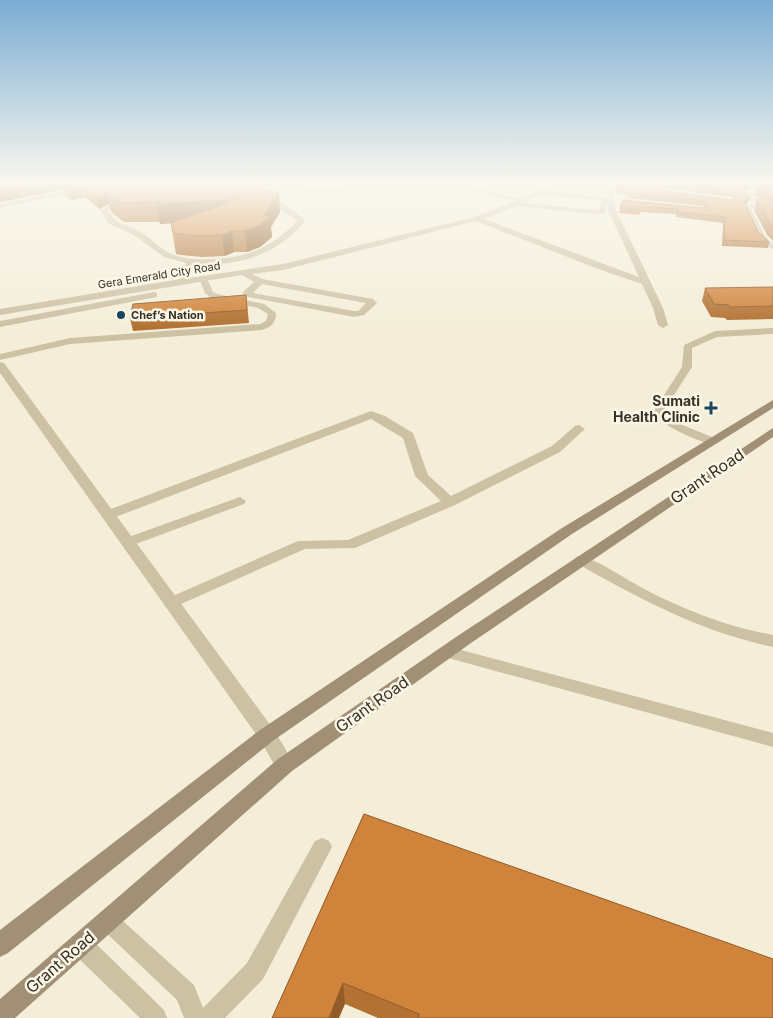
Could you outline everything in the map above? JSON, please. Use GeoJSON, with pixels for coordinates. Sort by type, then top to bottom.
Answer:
{"type":"FeatureCollection","features":[{"type":"Feature","properties":{"kind":"main road","name":"Grant Road"},"geometry":{"type":"LineString","coordinates":[[0,945],[267,735],[567,531],[773,403]]}},
{"type":"Feature","properties":{"kind":"main road","name":"Grant Road"},"geometry":{"type":"LineString","coordinates":[[0,1015],[285,765],[446,652],[773,432]]}},
{"type":"Feature","properties":{"kind":"street"},"geometry":{"type":"LineString","coordinates":[[136,233],[167,255],[191,262],[224,263],[257,255],[292,233]]}},
{"type":"Feature","properties":{"kind":"street","name":"Gera Emerald City Road"},"geometry":{"type":"LineString","coordinates":[[0,312],[184,281],[282,267],[419,233]]}},
{"type":"Feature","properties":{"kind":"street"},"geometry":{"type":"LineString","coordinates":[[513,233],[601,268],[646,282]]}},
{"type":"Feature","properties":{"kind":"street"},"geometry":{"type":"LineString","coordinates":[[623,233],[658,308],[663,325]]}},
{"type":"Feature","properties":{"kind":"street"},"geometry":{"type":"LineString","coordinates":[[184,281],[191,262]]}},
{"type":"Feature","properties":{"kind":"street"},"geometry":{"type":"LineString","coordinates":[[244,273],[260,281],[370,301],[372,303],[361,313],[354,314],[245,294],[260,281]]}},
{"type":"Feature","properties":{"kind":"street"},"geometry":{"type":"LineString","coordinates":[[123,291],[133,302]]}},
{"type":"Feature","properties":{"kind":"street"},"geometry":{"type":"LineString","coordinates":[[0,324],[133,302],[179,291]]}},
{"type":"Feature","properties":{"kind":"street"},"geometry":{"type":"LineString","coordinates":[[0,365],[267,735],[285,765]]}},
{"type":"Feature","properties":{"kind":"street"},"geometry":{"type":"LineString","coordinates":[[108,515],[371,414],[410,436],[422,476],[450,502]]}},
{"type":"Feature","properties":{"kind":"street"},"geometry":{"type":"LineString","coordinates":[[172,603],[303,544],[350,546],[450,502],[556,449],[579,429]]}},
{"type":"Feature","properties":{"kind":"lane"},"geometry":{"type":"LineString","coordinates":[[760,233],[773,248]]}},
{"type":"Feature","properties":{"kind":"lane"},"geometry":{"type":"LineString","coordinates":[[0,357],[70,342],[262,327],[269,324],[272,313],[268,310],[214,296],[209,292],[203,278]]}},
{"type":"Feature","properties":{"kind":"lane"},"geometry":{"type":"LineString","coordinates":[[714,441],[676,426],[659,416],[660,409],[687,366],[687,347],[715,334],[773,331]]}},
{"type":"Feature","properties":{"kind":"lane"},"geometry":{"type":"LineString","coordinates":[[128,542],[240,500]]}},
{"type":"Feature","properties":{"kind":"lane"},"geometry":{"type":"LineString","coordinates":[[581,560],[672,610],[747,637],[773,641]]}},
{"type":"Feature","properties":{"kind":"lane"},"geometry":{"type":"LineString","coordinates":[[446,652],[773,740]]}},
{"type":"Feature","properties":{"kind":"lane"},"geometry":{"type":"LineString","coordinates":[[209,1018],[239,990],[255,971],[322,847]]}},
{"type":"Feature","properties":{"kind":"lane"},"geometry":{"type":"LineString","coordinates":[[107,920],[186,993],[195,1018]]}},
{"type":"Feature","properties":{"kind":"lane"},"geometry":{"type":"LineString","coordinates":[[80,944],[156,1018]]}},
{"type":"Feature","properties":{"kind":"building"},"geometry":{"type":"Polygon","coordinates":[[[173,233],[228,233],[222,235],[199,236],[173,233]]]}},
{"type":"Feature","properties":{"kind":"building"},"geometry":{"type":"Polygon","coordinates":[[[724,233],[759,233],[769,242],[724,240],[724,233]]]}},
{"type":"Feature","properties":{"kind":"building"},"geometry":{"type":"Polygon","coordinates":[[[773,287],[773,306],[731,307],[729,305],[714,304],[705,288],[773,287]]]}},
{"type":"Feature","properties":{"kind":"building"},"geometry":{"type":"Polygon","coordinates":[[[246,295],[247,310],[130,318],[133,304],[246,295]]]}},
{"type":"Feature","properties":{"kind":"building"},"geometry":{"type":"Polygon","coordinates":[[[364,814],[773,959],[773,1018],[418,1018],[419,1014],[343,983],[329,1018],[272,1018],[364,814]]]}},
{"type":"Feature","properties":{"kind":"place","name":"Chef’s Nation"},"geometry":{"type":"Point","coordinates":[121,315]}},
{"type":"Feature","properties":{"kind":"place","name":"Sumati Health Clinic"},"geometry":{"type":"Point","coordinates":[711,408]}}]}
